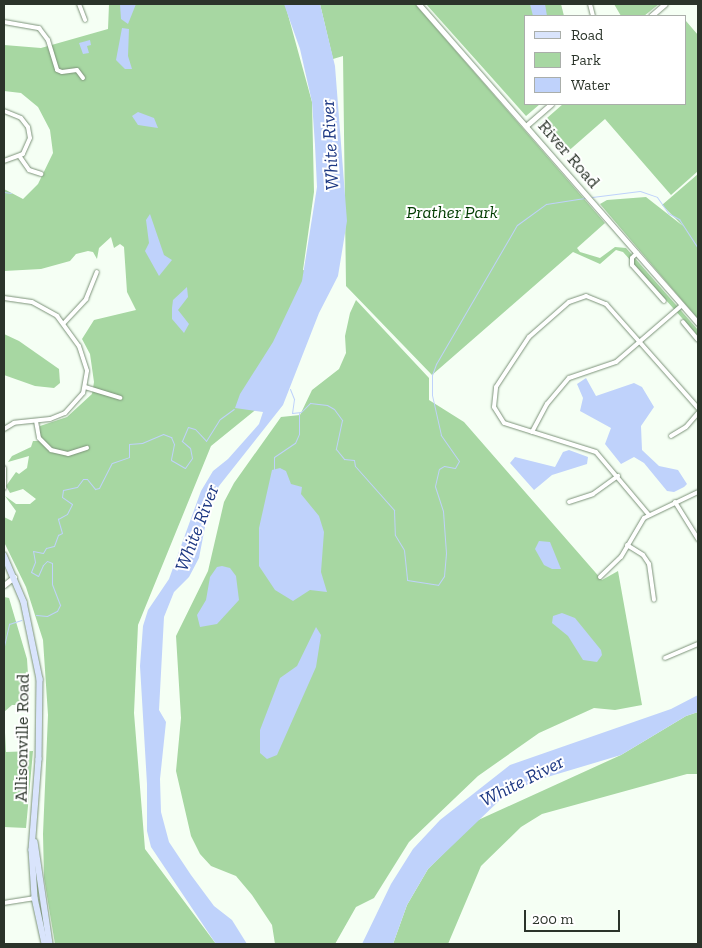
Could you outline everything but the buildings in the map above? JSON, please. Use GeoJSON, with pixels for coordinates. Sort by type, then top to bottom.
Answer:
{"type":"FeatureCollection","features":[{"type":"Feature","properties":{"kind":"main road","name":"Allisonville Road"},"geometry":{"type":"LineString","coordinates":[[4,555],[31,625],[40,679],[34,837],[35,898],[45,944]]}},
{"type":"Feature","properties":{"kind":"main road"},"geometry":{"type":"LineString","coordinates":[[4,585],[14,577]]}},
{"type":"Feature","properties":{"kind":"main road","name":"Allisonville Road"},"geometry":{"type":"LineString","coordinates":[[34,837],[50,944]]}},
{"type":"Feature","properties":{"kind":"street"},"geometry":{"type":"LineString","coordinates":[[79,4],[84,20]]}},
{"type":"Feature","properties":{"kind":"street","name":"River Road"},"geometry":{"type":"LineString","coordinates":[[419,4],[698,323]]}},
{"type":"Feature","properties":{"kind":"street"},"geometry":{"type":"LineString","coordinates":[[652,15],[665,4]]}},
{"type":"Feature","properties":{"kind":"street"},"geometry":{"type":"LineString","coordinates":[[4,22],[39,28],[48,40],[57,70],[62,72],[77,70],[82,78]]}},
{"type":"Feature","properties":{"kind":"street"},"geometry":{"type":"LineString","coordinates":[[526,126],[550,105]]}},
{"type":"Feature","properties":{"kind":"street"},"geometry":{"type":"LineString","coordinates":[[4,111],[17,115],[28,127],[30,143],[20,157],[4,161]]}},
{"type":"Feature","properties":{"kind":"street"},"geometry":{"type":"LineString","coordinates":[[20,157],[31,172],[41,174]]}},
{"type":"Feature","properties":{"kind":"street"},"geometry":{"type":"LineString","coordinates":[[637,253],[632,259],[632,265],[664,301]]}},
{"type":"Feature","properties":{"kind":"street"},"geometry":{"type":"LineString","coordinates":[[64,323],[86,299],[96,272]]}},
{"type":"Feature","properties":{"kind":"street"},"geometry":{"type":"LineString","coordinates":[[649,515],[602,456],[591,449],[510,427],[501,420],[494,407],[494,392],[526,340],[574,299],[586,296],[602,301],[698,408]]}},
{"type":"Feature","properties":{"kind":"street"},"geometry":{"type":"LineString","coordinates":[[4,298],[37,304],[64,323],[84,355],[87,371],[85,387],[78,402],[65,413],[36,421],[14,423],[4,429]]}},
{"type":"Feature","properties":{"kind":"street"},"geometry":{"type":"LineString","coordinates":[[532,432],[546,404],[569,378],[580,372],[612,364],[682,305]]}},
{"type":"Feature","properties":{"kind":"street"},"geometry":{"type":"LineString","coordinates":[[683,322],[698,340]]}},
{"type":"Feature","properties":{"kind":"street"},"geometry":{"type":"LineString","coordinates":[[85,387],[120,398]]}},
{"type":"Feature","properties":{"kind":"street"},"geometry":{"type":"LineString","coordinates":[[671,436],[686,427],[698,413]]}},
{"type":"Feature","properties":{"kind":"street"},"geometry":{"type":"LineString","coordinates":[[36,421],[39,438],[51,450],[68,454],[87,448]]}},
{"type":"Feature","properties":{"kind":"street"},"geometry":{"type":"LineString","coordinates":[[4,468],[4,488]]}},
{"type":"Feature","properties":{"kind":"street"},"geometry":{"type":"LineString","coordinates":[[569,502],[593,494],[618,476]]}},
{"type":"Feature","properties":{"kind":"street"},"geometry":{"type":"LineString","coordinates":[[600,577],[618,560],[634,531],[649,515],[698,492]]}},
{"type":"Feature","properties":{"kind":"street"},"geometry":{"type":"LineString","coordinates":[[674,502],[698,539]]}},
{"type":"Feature","properties":{"kind":"street"},"geometry":{"type":"LineString","coordinates":[[627,545],[643,555],[650,564],[654,600]]}},
{"type":"Feature","properties":{"kind":"street"},"geometry":{"type":"LineString","coordinates":[[665,658],[698,644]]}},
{"type":"Feature","properties":{"kind":"street"},"geometry":{"type":"LineString","coordinates":[[4,903],[35,898]]}},
{"type":"Feature","properties":{"kind":"green space"},"geometry":{"type":"Polygon","coordinates":[[[109,4],[285,4],[312,102],[314,192],[303,270],[310,272],[258,408],[211,446],[138,625],[134,713],[145,849],[216,944],[55,944],[44,878],[43,834],[48,715],[43,640],[26,587],[4,542],[4,517],[12,521],[16,511],[5,496],[16,504],[30,504],[36,499],[23,489],[10,493],[6,486],[16,472],[19,474],[27,468],[29,456],[8,462],[12,456],[31,447],[33,441],[39,441],[40,426],[67,417],[92,394],[94,382],[90,354],[82,339],[94,320],[136,310],[127,292],[124,247],[120,244],[114,248],[111,237],[99,248],[97,259],[93,252],[88,251],[76,254],[70,261],[41,269],[4,271],[4,189],[23,199],[38,184],[53,153],[50,130],[38,107],[21,93],[4,91],[4,45],[41,48],[108,29],[109,4]]]}},
{"type":"Feature","properties":{"kind":"green space","name":"Prather Park"},"geometry":{"type":"Polygon","coordinates":[[[320,4],[415,4],[605,223],[577,248],[580,252],[600,258],[615,247],[626,248],[698,330],[698,336],[623,252],[616,250],[600,264],[573,252],[432,375],[346,286],[343,56],[333,59],[320,4]]]}},
{"type":"Feature","properties":{"kind":"green space"},"geometry":{"type":"Polygon","coordinates":[[[426,4],[561,4],[564,15],[524,15],[524,105],[539,105],[526,116],[426,4]]]}},
{"type":"Feature","properties":{"kind":"green space"},"geometry":{"type":"Polygon","coordinates":[[[614,4],[659,4],[645,15],[620,15],[614,4]]]}},
{"type":"Feature","properties":{"kind":"green space"},"geometry":{"type":"Polygon","coordinates":[[[687,22],[698,35],[698,171],[671,195],[605,119],[565,154],[539,125],[562,105],[687,105],[687,22]]]}},
{"type":"Feature","properties":{"kind":"green space"},"geometry":{"type":"Polygon","coordinates":[[[698,174],[698,319],[600,204],[607,200],[646,197],[683,226],[662,205],[698,174]]]}},
{"type":"Feature","properties":{"kind":"green space"},"geometry":{"type":"Polygon","coordinates":[[[356,300],[429,378],[429,400],[464,422],[602,580],[618,571],[642,705],[615,710],[594,708],[539,733],[478,776],[409,842],[374,898],[356,907],[335,944],[275,944],[272,925],[252,895],[236,876],[211,866],[200,854],[191,836],[176,771],[181,718],[176,636],[208,571],[224,502],[234,483],[281,417],[300,415],[312,390],[339,369],[346,353],[345,336],[350,313],[356,300]]]}},
{"type":"Feature","properties":{"kind":"green space"},"geometry":{"type":"Polygon","coordinates":[[[4,334],[19,341],[59,369],[60,383],[54,388],[35,386],[4,375],[4,334]]]}},
{"type":"Feature","properties":{"kind":"green space"},"geometry":{"type":"Polygon","coordinates":[[[4,597],[9,598],[27,659],[30,705],[12,705],[4,712],[4,597]]]}},
{"type":"Feature","properties":{"kind":"green space"},"geometry":{"type":"Polygon","coordinates":[[[698,712],[698,774],[687,774],[542,814],[521,827],[481,866],[448,944],[393,944],[407,905],[428,869],[476,821],[621,755],[686,716],[698,712]]]}},
{"type":"Feature","properties":{"kind":"green space"},"geometry":{"type":"Polygon","coordinates":[[[4,713],[6,752],[33,751],[26,828],[4,827],[4,713]]]}},
{"type":"Feature","properties":{"kind":"water"},"geometry":{"type":"Polygon","coordinates":[[[120,4],[136,4],[128,24],[121,19],[120,4]]]}},
{"type":"Feature","properties":{"kind":"water","name":"White River"},"geometry":{"type":"Polygon","coordinates":[[[284,4],[320,4],[335,66],[347,221],[338,276],[319,313],[283,405],[219,486],[209,506],[199,558],[189,577],[174,592],[164,617],[159,710],[166,722],[160,779],[161,812],[169,842],[214,906],[232,920],[247,944],[216,944],[151,847],[147,831],[147,784],[140,666],[143,626],[148,610],[169,579],[201,491],[213,471],[228,459],[259,424],[263,412],[235,408],[240,394],[273,342],[302,281],[317,187],[315,145],[312,102],[300,49],[284,4]]]}},
{"type":"Feature","properties":{"kind":"water"},"geometry":{"type":"Polygon","coordinates":[[[530,4],[545,4],[547,15],[533,15],[530,4]]]}},
{"type":"Feature","properties":{"kind":"water"},"geometry":{"type":"Polygon","coordinates":[[[122,28],[129,29],[128,56],[132,69],[125,69],[116,60],[122,28]]]}},
{"type":"Feature","properties":{"kind":"water"},"geometry":{"type":"Polygon","coordinates":[[[90,40],[91,45],[87,46],[89,53],[83,54],[79,43],[90,40]]]}},
{"type":"Feature","properties":{"kind":"water"},"geometry":{"type":"Polygon","coordinates":[[[138,112],[154,118],[158,128],[138,125],[132,116],[138,112]]]}},
{"type":"Feature","properties":{"kind":"water"},"geometry":{"type":"Polygon","coordinates":[[[150,214],[164,255],[172,260],[159,276],[145,251],[149,243],[146,220],[150,214]]]}},
{"type":"Feature","properties":{"kind":"water"},"geometry":{"type":"Polygon","coordinates":[[[187,287],[188,297],[178,310],[189,324],[184,333],[172,319],[172,308],[173,300],[187,287]]]}},
{"type":"Feature","properties":{"kind":"water"},"geometry":{"type":"Polygon","coordinates":[[[586,378],[596,396],[634,383],[642,387],[654,407],[641,426],[642,450],[659,466],[678,470],[687,484],[684,487],[674,492],[667,491],[644,463],[634,457],[621,464],[605,444],[611,428],[580,411],[583,398],[577,384],[586,378]]]}},
{"type":"Feature","properties":{"kind":"water"},"geometry":{"type":"Polygon","coordinates":[[[569,450],[588,457],[587,464],[552,475],[534,490],[510,463],[515,457],[555,467],[563,452],[569,450]]]}},
{"type":"Feature","properties":{"kind":"water"},"geometry":{"type":"Polygon","coordinates":[[[280,468],[286,471],[291,484],[302,487],[301,494],[319,516],[324,532],[321,572],[327,592],[310,590],[293,601],[275,590],[259,566],[259,528],[272,470],[280,468]]]}},
{"type":"Feature","properties":{"kind":"water"},"geometry":{"type":"Polygon","coordinates":[[[539,541],[550,542],[561,569],[552,569],[544,565],[535,549],[539,541]]]}},
{"type":"Feature","properties":{"kind":"water"},"geometry":{"type":"Polygon","coordinates":[[[217,567],[230,568],[236,576],[239,600],[217,624],[200,627],[197,615],[206,600],[210,577],[217,567]]]}},
{"type":"Feature","properties":{"kind":"water"},"geometry":{"type":"Polygon","coordinates":[[[562,613],[575,618],[601,650],[602,655],[597,662],[583,660],[568,636],[552,623],[553,616],[562,613]]]}},
{"type":"Feature","properties":{"kind":"water"},"geometry":{"type":"Polygon","coordinates":[[[316,627],[321,635],[316,667],[277,755],[267,759],[260,753],[260,730],[280,678],[297,666],[316,627]]]}},
{"type":"Feature","properties":{"kind":"water","name":"White River"},"geometry":{"type":"Polygon","coordinates":[[[698,695],[698,712],[686,716],[621,755],[534,781],[502,798],[428,869],[407,905],[393,944],[362,944],[391,884],[413,849],[440,820],[510,765],[671,709],[698,695]]]}},
{"type":"Feature","properties":{"kind":"waterway"},"geometry":{"type":"LineString","coordinates":[[592,197],[640,191],[657,197],[668,213],[679,219],[698,248]]}},
{"type":"Feature","properties":{"kind":"waterway"},"geometry":{"type":"LineString","coordinates":[[4,192],[11,193]]}},
{"type":"Feature","properties":{"kind":"waterway"},"geometry":{"type":"LineString","coordinates":[[290,389],[294,399],[292,413],[301,412],[310,403],[327,405],[334,409],[342,420],[336,449],[344,459],[354,460],[355,466],[394,510],[395,535],[404,550],[407,580],[438,585],[444,576],[446,553],[443,511],[435,486],[439,469],[444,466],[455,468],[459,461],[441,435],[432,395],[432,375],[436,364],[517,225],[546,204],[585,198]]}},
{"type":"Feature","properties":{"kind":"waterway"},"geometry":{"type":"LineString","coordinates":[[36,615],[47,616],[57,611],[60,605],[52,584],[52,563],[47,561],[38,576],[31,572],[35,562],[33,551],[43,553],[46,548],[54,546],[58,535],[62,533],[58,519],[67,514],[72,504],[62,497],[63,490],[77,487],[83,479],[87,479],[95,489],[99,488],[112,463],[129,457],[129,444],[142,443],[163,434],[171,437],[174,444],[171,460],[185,468],[192,458],[190,448],[182,441],[188,427],[195,429],[206,441],[220,419],[234,409]]}},
{"type":"Feature","properties":{"kind":"waterway"},"geometry":{"type":"LineString","coordinates":[[274,469],[274,457],[295,443],[299,434],[299,413]]}},
{"type":"Feature","properties":{"kind":"waterway"},"geometry":{"type":"LineString","coordinates":[[4,646],[9,624],[21,620]]}}]}
